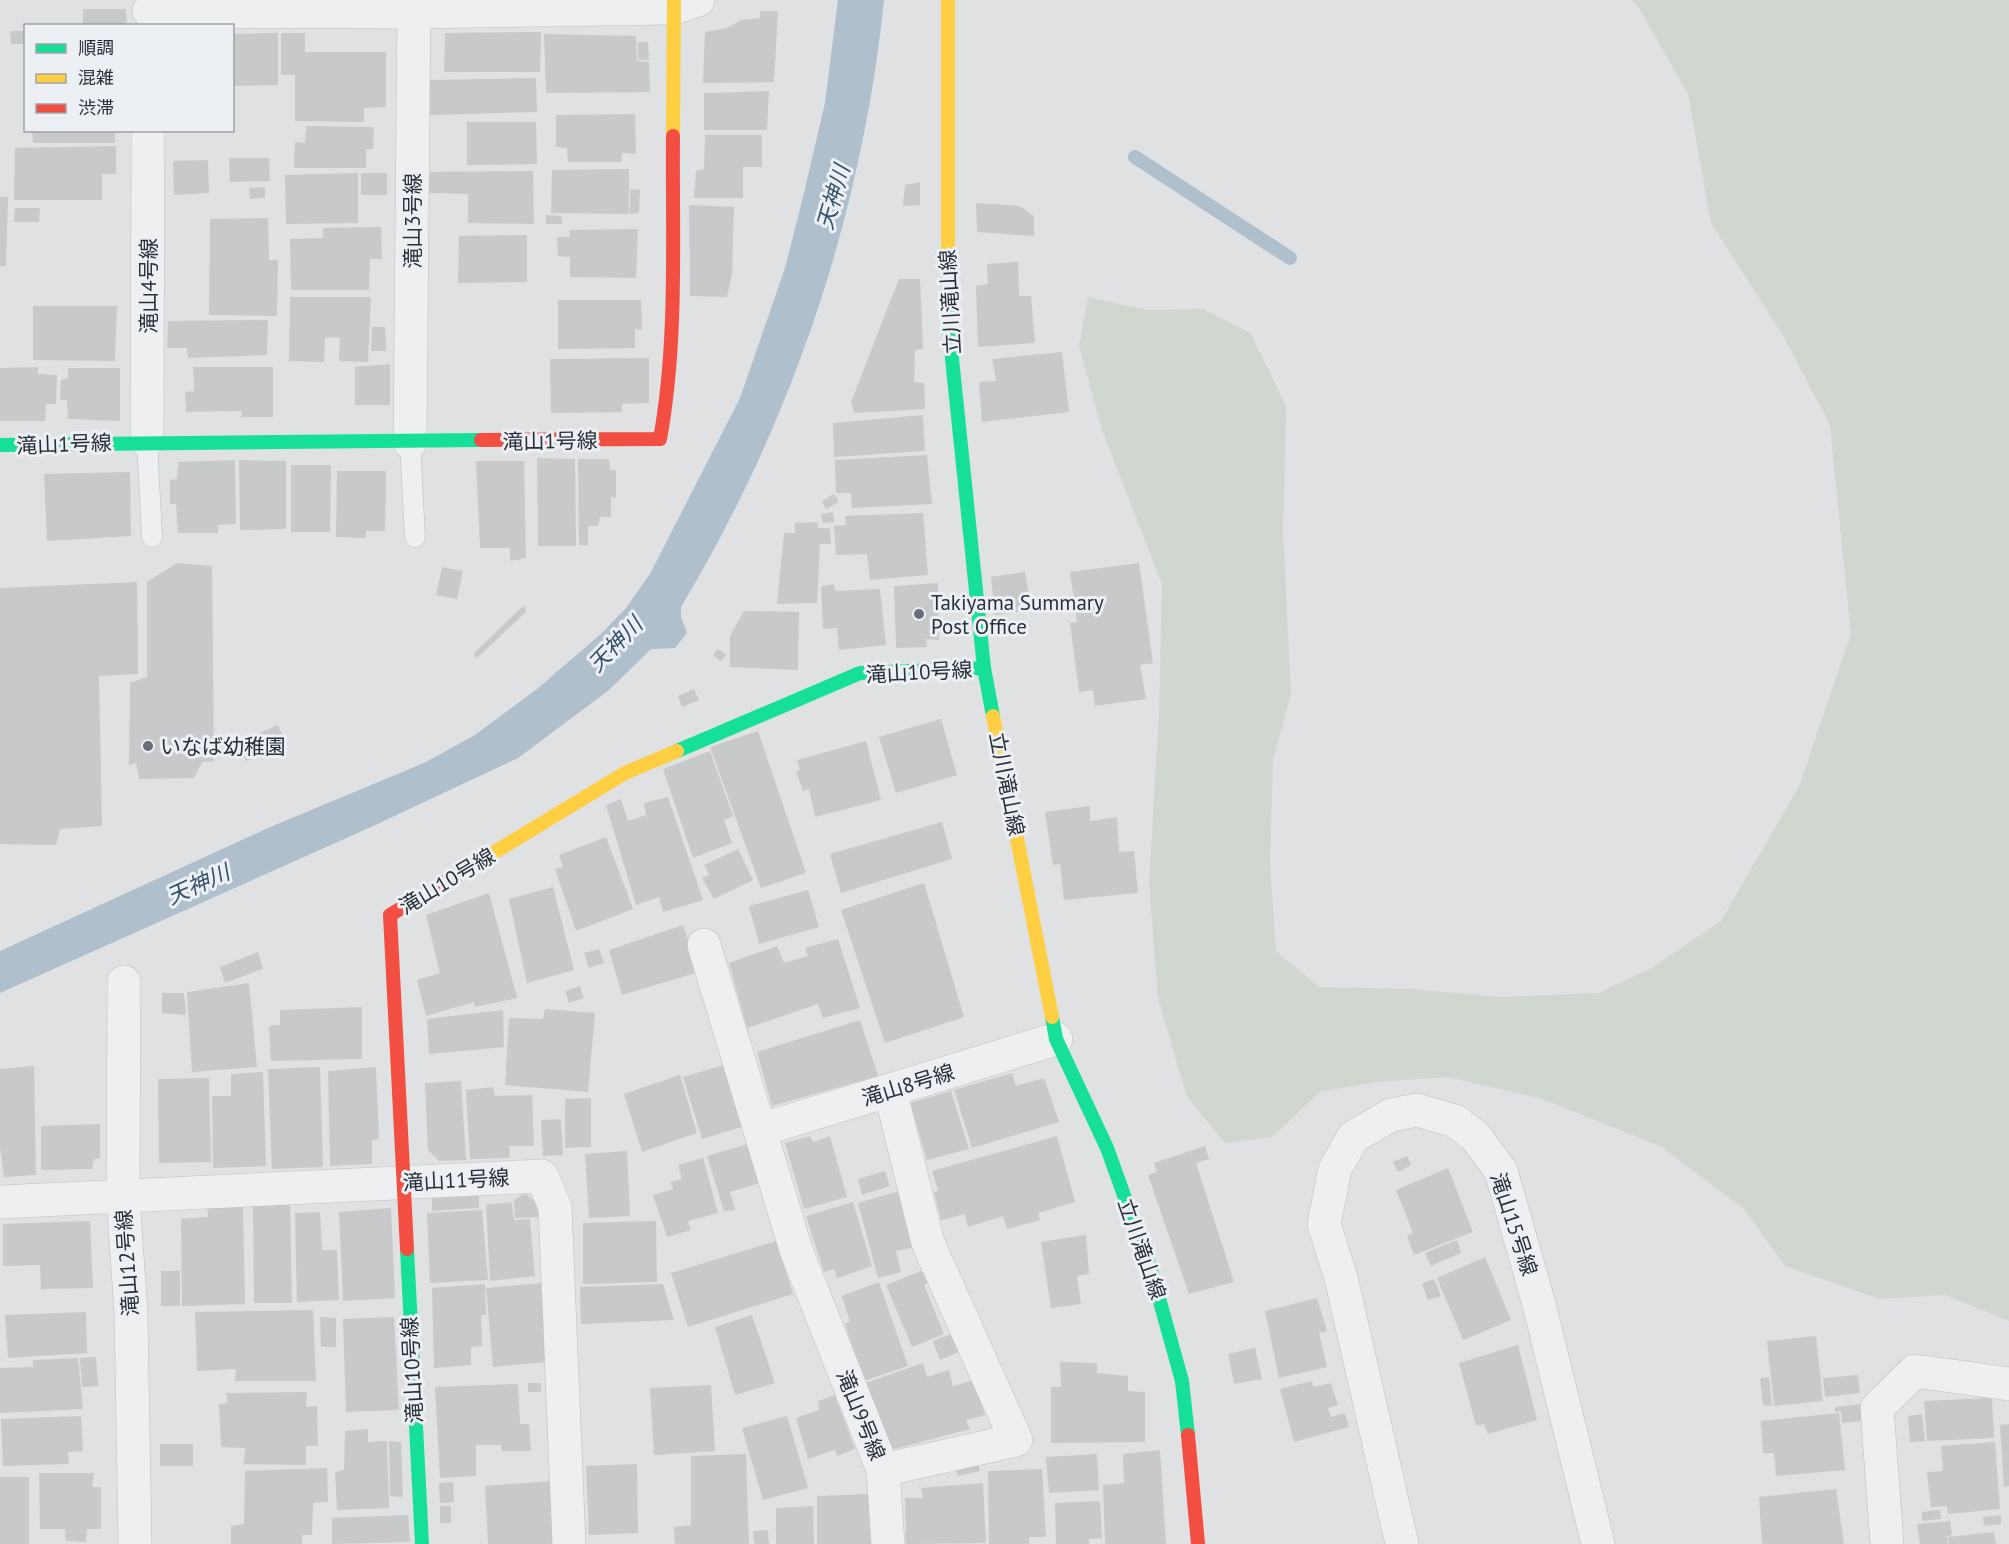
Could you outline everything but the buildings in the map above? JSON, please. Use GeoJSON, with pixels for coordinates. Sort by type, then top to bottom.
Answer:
{"type":"FeatureCollection","features":[{"type":"Feature","properties":{"kind":"street","name":"立川滝山線"},"geometry":{"type":"LineString","coordinates":[[948,0],[948,320],[984,669],[1056,1039],[1107,1148],[1155,1284],[1182,1381],[1196,1498],[1198,1544]]}},
{"type":"Feature","properties":{"kind":"street"},"geometry":{"type":"LineString","coordinates":[[149,12],[682,3]]}},
{"type":"Feature","properties":{"kind":"street","name":"滝山1号線"},"geometry":{"type":"LineString","coordinates":[[0,445],[147,441],[410,443],[660,439],[667,401],[671,329],[682,3]]}},
{"type":"Feature","properties":{"kind":"street","name":"滝山3号線"},"geometry":{"type":"LineString","coordinates":[[410,443],[414,6]]}},
{"type":"Feature","properties":{"kind":"street","name":"滝山4号線"},"geometry":{"type":"LineString","coordinates":[[147,441],[148,132]]}},
{"type":"Feature","properties":{"kind":"street","name":"滝山10号線"},"geometry":{"type":"LineString","coordinates":[[422,1544],[390,915],[626,773],[860,673],[984,669]]}},
{"type":"Feature","properties":{"kind":"street","name":"滝山9号線"},"geometry":{"type":"LineString","coordinates":[[704,945],[796,1250],[883,1470],[1016,1440],[928,1243],[890,1090]]}},
{"type":"Feature","properties":{"kind":"street","name":"滝山12号線"},"geometry":{"type":"LineString","coordinates":[[124,982],[123,1198],[131,1313],[135,1544]]}},
{"type":"Feature","properties":{"kind":"street","name":"滝山8号線"},"geometry":{"type":"LineString","coordinates":[[760,1130],[1056,1039]]}},
{"type":"Feature","properties":{"kind":"street","name":"滝山15号線"},"geometry":{"type":"LineString","coordinates":[[1402,1544],[1341,1278],[1324,1224],[1335,1169],[1353,1137],[1391,1115],[1417,1110],[1455,1121],[1475,1136],[1501,1171],[1539,1304],[1598,1544]]}},
{"type":"Feature","properties":{"kind":"street","name":"滝山11号線"},"geometry":{"type":"LineString","coordinates":[[0,1202],[123,1198],[542,1176],[555,1207],[569,1544]]}},
{"type":"Feature","properties":{"kind":"street"},"geometry":{"type":"LineString","coordinates":[[1887,1544],[1877,1408],[1915,1371],[2009,1384]]}},
{"type":"Feature","properties":{"kind":"street"},"geometry":{"type":"LineString","coordinates":[[883,1470],[888,1544]]}},
{"type":"Feature","properties":{"kind":"lane"},"geometry":{"type":"LineString","coordinates":[[147,441],[152,537]]}},
{"type":"Feature","properties":{"kind":"lane"},"geometry":{"type":"LineString","coordinates":[[410,443],[415,537]]}},
{"type":"Feature","properties":{"kind":"shaded area"},"geometry":{"type":"Polygon","coordinates":[[[1631,0],[2009,0],[2009,1321],[1945,1295],[1880,1299],[1785,1266],[1744,1209],[1660,1146],[1542,1099],[1448,1077],[1377,1082],[1320,1092],[1272,1137],[1225,1143],[1187,1097],[1158,998],[1149,883],[1159,712],[1162,584],[1102,430],[1079,346],[1088,297],[1147,310],[1204,309],[1250,333],[1286,406],[1283,531],[1291,694],[1273,760],[1270,862],[1276,951],[1319,987],[1411,989],[1501,997],[1599,993],[1655,966],[1721,921],[1799,786],[1851,634],[1830,425],[1784,337],[1711,223],[1688,94],[1639,8],[1631,0]]]}},
{"type":"Feature","properties":{"kind":"water","name":"天神川"},"geometry":{"type":"Polygon","coordinates":[[[838,0],[884,0],[874,80],[859,160],[816,315],[788,390],[721,537],[681,607],[681,617],[687,633],[675,648],[651,649],[609,690],[518,758],[371,827],[0,993],[0,951],[268,828],[424,763],[475,735],[537,689],[602,633],[626,608],[650,574],[740,398],[785,268],[803,197],[825,103],[838,0]]]}},
{"type":"Feature","properties":{"kind":"waterway"},"geometry":{"type":"LineString","coordinates":[[1135,157],[1290,258]]}},
{"type":"Feature","properties":{"kind":"traffic: fast"},"geometry":{"type":"LineString","coordinates":[[948,263],[948,320],[984,668],[993,716]]}},
{"type":"Feature","properties":{"kind":"traffic: fast"},"geometry":{"type":"LineString","coordinates":[[0,445],[481,440]]}},
{"type":"Feature","properties":{"kind":"traffic: fast"},"geometry":{"type":"LineString","coordinates":[[677,751],[860,673],[984,668]]}},
{"type":"Feature","properties":{"kind":"traffic: fast"},"geometry":{"type":"LineString","coordinates":[[1052,1017],[1056,1039],[1107,1148],[1152,1273],[1182,1381],[1188,1435]]}},
{"type":"Feature","properties":{"kind":"traffic: fast"},"geometry":{"type":"LineString","coordinates":[[407,1249],[422,1544]]}},
{"type":"Feature","properties":{"kind":"traffic: slow"},"geometry":{"type":"LineString","coordinates":[[673,136],[674,0]]}},
{"type":"Feature","properties":{"kind":"traffic: slow"},"geometry":{"type":"LineString","coordinates":[[948,0],[948,263]]}},
{"type":"Feature","properties":{"kind":"traffic: slow"},"geometry":{"type":"LineString","coordinates":[[993,716],[1052,1017]]}},
{"type":"Feature","properties":{"kind":"traffic: slow"},"geometry":{"type":"LineString","coordinates":[[475,864],[625,773],[677,751]]}},
{"type":"Feature","properties":{"kind":"traffic: jam"},"geometry":{"type":"LineString","coordinates":[[481,440],[660,439],[666,402],[672,326],[673,136]]}},
{"type":"Feature","properties":{"kind":"traffic: jam"},"geometry":{"type":"LineString","coordinates":[[407,1249],[390,915],[475,864]]}},
{"type":"Feature","properties":{"kind":"traffic: jam"},"geometry":{"type":"LineString","coordinates":[[1188,1435],[1198,1544]]}},
{"type":"Feature","properties":{"kind":"place","name":"Takiyama Summary Post Office"},"geometry":{"type":"Point","coordinates":[919,614]}},
{"type":"Feature","properties":{"kind":"place","name":"いなば幼稚園"},"geometry":{"type":"Point","coordinates":[148,746]}}]}
